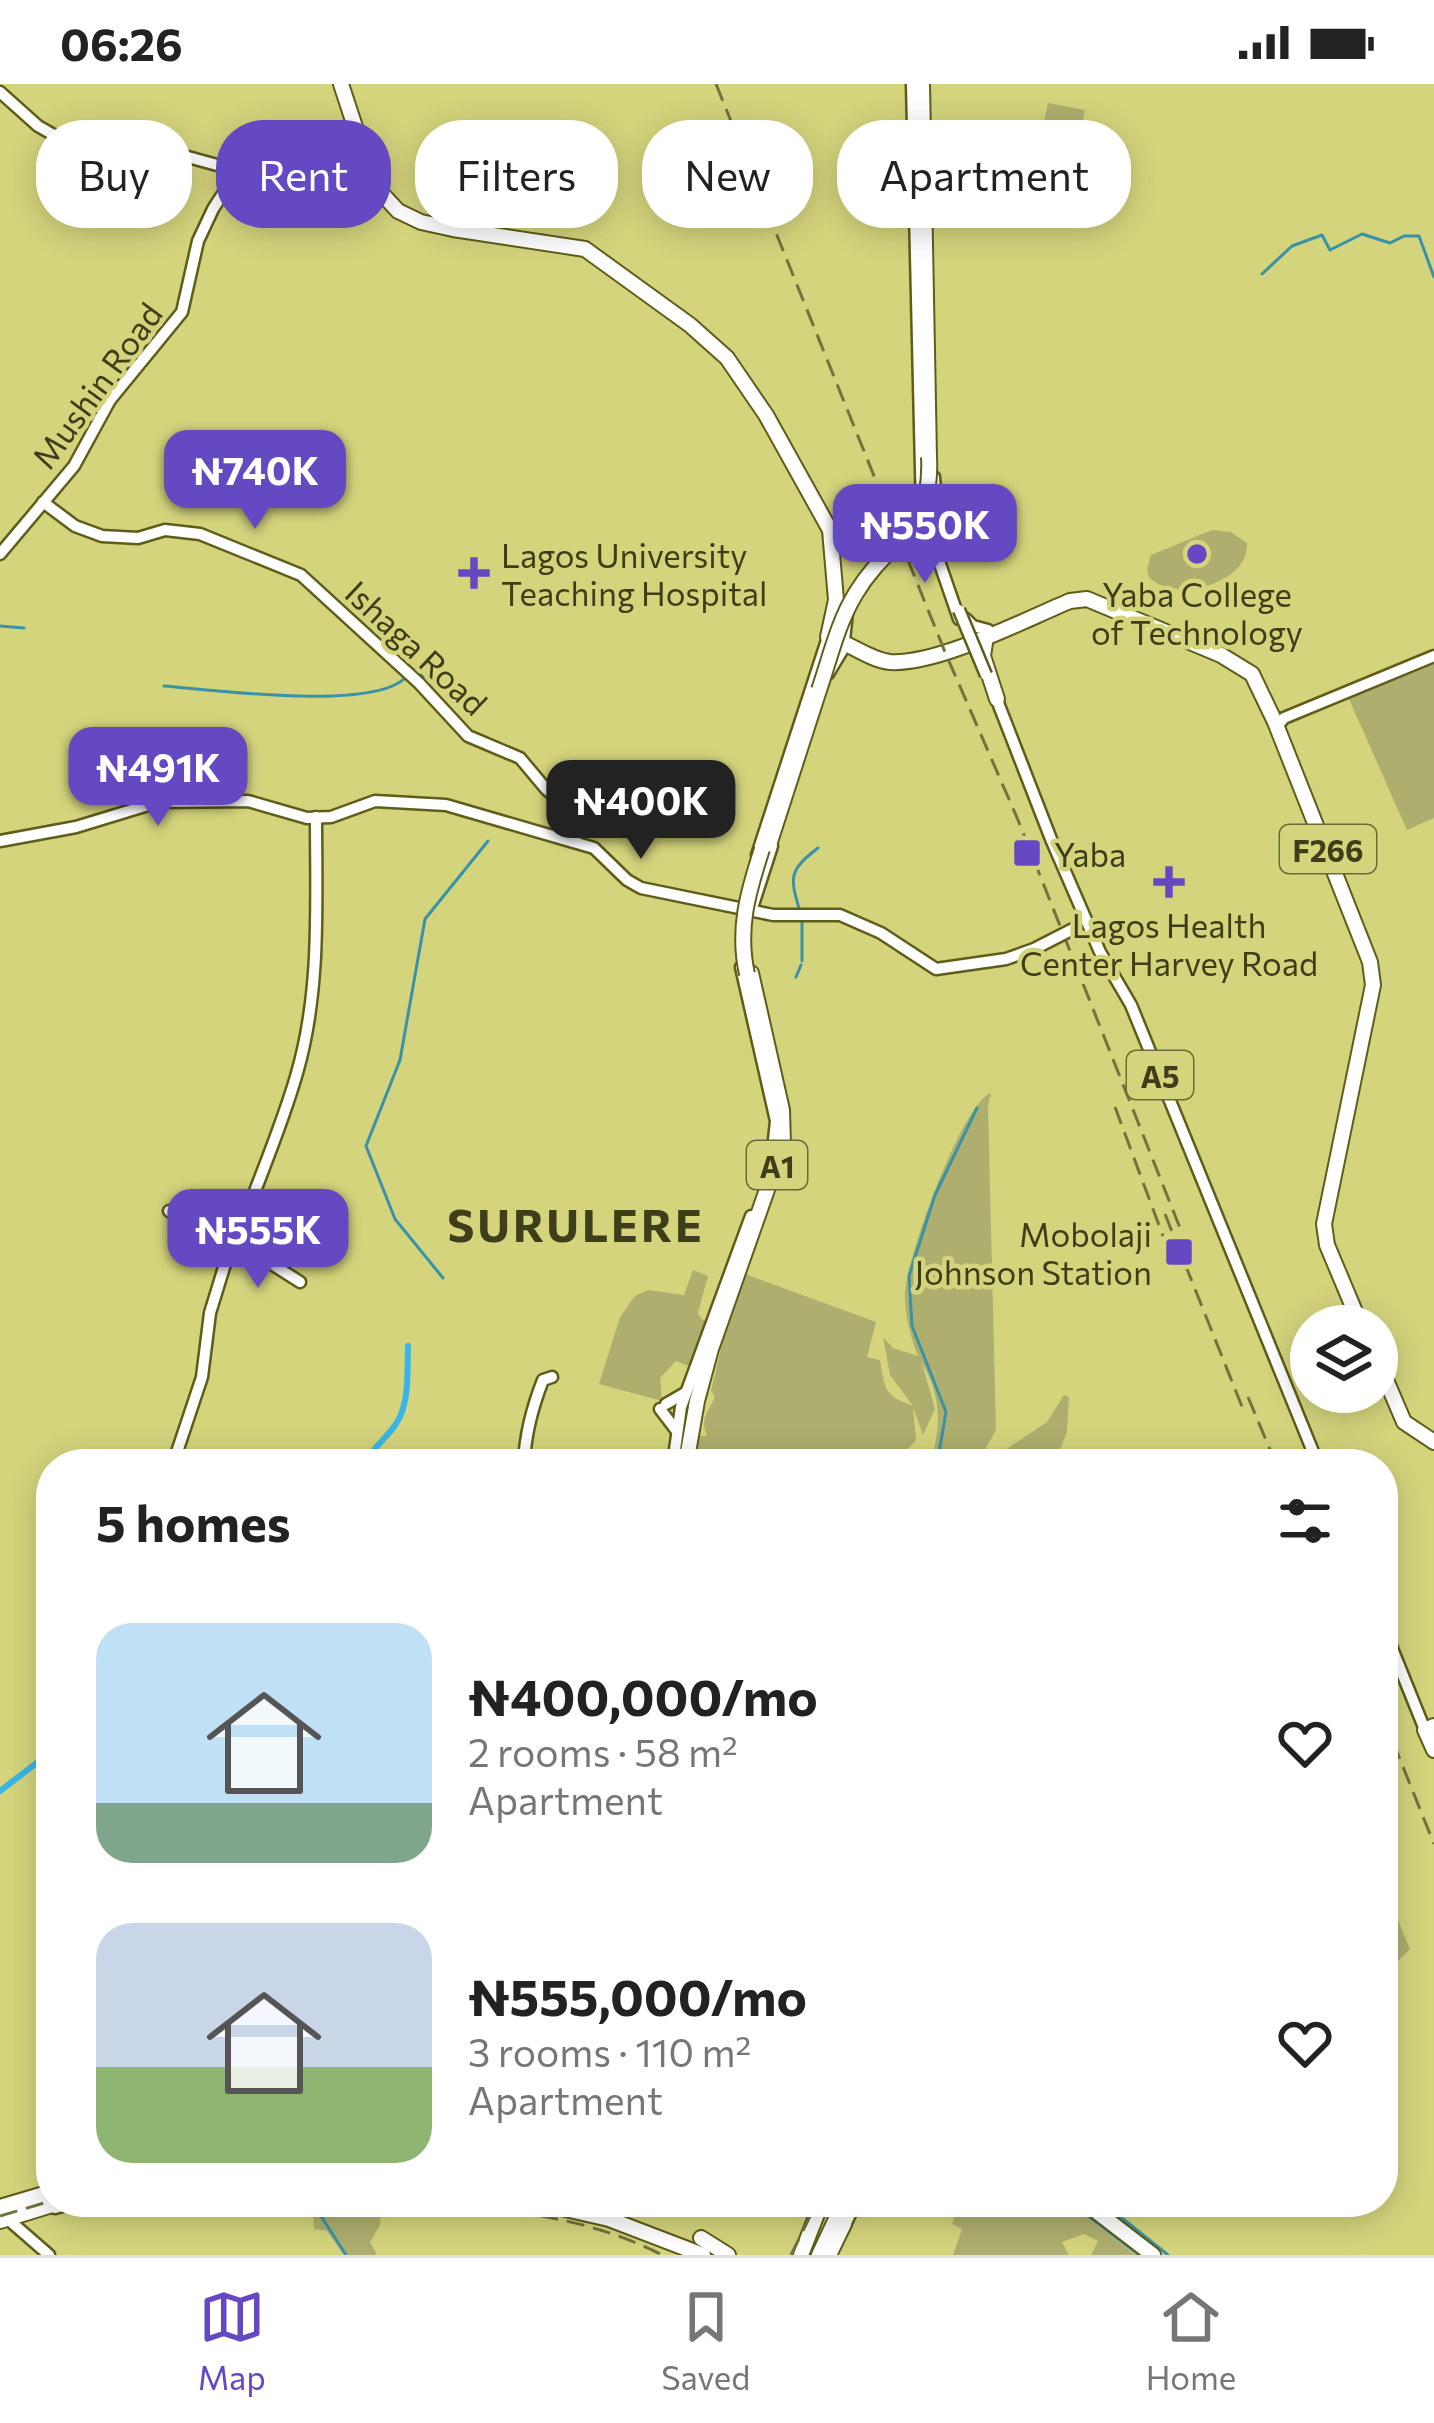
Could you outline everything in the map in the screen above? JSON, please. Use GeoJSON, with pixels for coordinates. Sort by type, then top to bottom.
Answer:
{"type":"FeatureCollection","features":[{"type":"Feature","properties":{"kind":"highway"},"geometry":{"type":"LineString","coordinates":[[342,84],[353,120]]}},
{"type":"Feature","properties":{"kind":"highway","name":"A1"},"geometry":{"type":"LineString","coordinates":[[686,1449],[720,1304],[779,1143],[779,1112],[749,974],[748,915],[848,597],[921,506],[928,457],[920,91]]}},
{"type":"Feature","properties":{"kind":"highway"},"geometry":{"type":"LineString","coordinates":[[391,199],[412,216],[590,248],[715,341],[748,379],[827,514],[840,555],[839,599],[828,635],[890,662],[945,652],[969,635],[983,656],[995,695]]}},
{"type":"Feature","properties":{"kind":"highway"},"geometry":{"type":"LineString","coordinates":[[916,272],[927,228]]}},
{"type":"Feature","properties":{"kind":"highway"},"geometry":{"type":"LineString","coordinates":[[917,311],[933,377]]}},
{"type":"Feature","properties":{"kind":"highway"},"geometry":{"type":"LineString","coordinates":[[918,405],[924,343]]}},
{"type":"Feature","properties":{"kind":"highway","name":"F266"},"geometry":{"type":"LineString","coordinates":[[969,635],[1064,599],[1085,596],[1248,658],[1279,720],[1376,973],[1328,1226],[1354,1305]]}},
{"type":"Feature","properties":{"kind":"highway","name":"F266"},"geometry":{"type":"LineString","coordinates":[[969,635],[1087,599],[1231,659],[1256,680],[1373,973],[1324,1224],[1329,1252],[1353,1305]]}},
{"type":"Feature","properties":{"kind":"highway","name":"A1"},"geometry":{"type":"LineString","coordinates":[[709,1348],[755,1233],[784,1136],[764,1040]]}},
{"type":"Feature","properties":{"kind":"highway"},"geometry":{"type":"LineString","coordinates":[[1398,1413],[1403,1426],[1434,1444]]}},
{"type":"Feature","properties":{"kind":"highway"},"geometry":{"type":"LineString","coordinates":[[1429,1728],[1434,1750]]}},
{"type":"Feature","properties":{"kind":"highway"},"geometry":{"type":"LineString","coordinates":[[0,2205],[36,2200]]}},
{"type":"Feature","properties":{"kind":"highway"},"geometry":{"type":"LineString","coordinates":[[7,2222],[36,2206]]}},
{"type":"Feature","properties":{"kind":"highway"},"geometry":{"type":"LineString","coordinates":[[600,2217],[703,2255]]}},
{"type":"Feature","properties":{"kind":"highway"},"geometry":{"type":"LineString","coordinates":[[615,2217],[714,2255]]}},
{"type":"Feature","properties":{"kind":"highway"},"geometry":{"type":"LineString","coordinates":[[799,2255],[817,2217]]}},
{"type":"Feature","properties":{"kind":"highway"},"geometry":{"type":"LineString","coordinates":[[828,2253],[844,2217]]}},
{"type":"Feature","properties":{"kind":"highway"},"geometry":{"type":"LineString","coordinates":[[1106,2217],[1156,2255]]}},
{"type":"Feature","properties":{"kind":"highway"},"geometry":{"type":"LineString","coordinates":[[828,2253],[844,2224]]}},
{"type":"Feature","properties":{"kind":"highway"},"geometry":{"type":"LineString","coordinates":[[701,2238],[728,2255]]}},
{"type":"Feature","properties":{"kind":"highway"},"geometry":{"type":"LineString","coordinates":[[676,2243],[691,2255]]}},
{"type":"Feature","properties":{"kind":"main road"},"geometry":{"type":"LineString","coordinates":[[920,91],[918,405],[931,543],[995,695]]}},
{"type":"Feature","properties":{"kind":"main road"},"geometry":{"type":"LineString","coordinates":[[0,94],[36,125]]}},
{"type":"Feature","properties":{"kind":"main road","name":"Mushin Road"},"geometry":{"type":"LineString","coordinates":[[0,554],[79,459],[118,388],[182,312],[198,241],[216,209]]}},
{"type":"Feature","properties":{"kind":"main road"},"geometry":{"type":"LineString","coordinates":[[931,228],[928,507],[969,635]]}},
{"type":"Feature","properties":{"kind":"main road","name":"Ishaga Road"},"geometry":{"type":"LineString","coordinates":[[44,503],[75,526],[102,536],[138,538],[165,530],[200,534],[301,575],[468,736],[508,751],[529,766],[546,789],[574,813],[573,842]]}},
{"type":"Feature","properties":{"kind":"main road"},"geometry":{"type":"LineString","coordinates":[[796,752],[827,676],[849,642],[839,599]]}},
{"type":"Feature","properties":{"kind":"main road"},"geometry":{"type":"LineString","coordinates":[[764,1040],[745,916],[828,635]]}},
{"type":"Feature","properties":{"kind":"main road"},"geometry":{"type":"LineString","coordinates":[[1279,720],[1434,656]]}},
{"type":"Feature","properties":{"kind":"main road","name":"A5"},"geometry":{"type":"LineString","coordinates":[[995,695],[1100,952],[1131,1005],[1312,1449]]}},
{"type":"Feature","properties":{"kind":"main road"},"geometry":{"type":"LineString","coordinates":[[0,842],[56,836],[153,806],[234,802],[294,820],[374,804],[445,809],[573,842],[604,858],[629,885],[756,918],[840,915],[881,933],[932,968],[985,963],[1034,949],[1083,925]]}},
{"type":"Feature","properties":{"kind":"main road"},"geometry":{"type":"LineString","coordinates":[[179,1449],[205,1378],[214,1310],[301,1072],[310,1032],[319,942],[317,819]]}},
{"type":"Feature","properties":{"kind":"main road"},"geometry":{"type":"LineString","coordinates":[[1051,839],[1083,925],[1131,1005]]}},
{"type":"Feature","properties":{"kind":"main road"},"geometry":{"type":"LineString","coordinates":[[724,906],[750,895]]}},
{"type":"Feature","properties":{"kind":"main road"},"geometry":{"type":"LineString","coordinates":[[750,895],[768,915]]}},
{"type":"Feature","properties":{"kind":"main road"},"geometry":{"type":"LineString","coordinates":[[724,906],[745,916]]}},
{"type":"Feature","properties":{"kind":"main road"},"geometry":{"type":"LineString","coordinates":[[170,1209],[298,1284]]}},
{"type":"Feature","properties":{"kind":"main road"},"geometry":{"type":"LineString","coordinates":[[687,1449],[745,1259]]}},
{"type":"Feature","properties":{"kind":"main road"},"geometry":{"type":"LineString","coordinates":[[676,1433],[720,1304]]}},
{"type":"Feature","properties":{"kind":"main road"},"geometry":{"type":"LineString","coordinates":[[522,1449],[523,1432],[540,1381],[548,1376]]}},
{"type":"Feature","properties":{"kind":"main road"},"geometry":{"type":"LineString","coordinates":[[680,1449],[663,1407],[687,1390]]}},
{"type":"Feature","properties":{"kind":"main road"},"geometry":{"type":"LineString","coordinates":[[1398,1659],[1429,1728]]}},
{"type":"Feature","properties":{"kind":"main road"},"geometry":{"type":"LineString","coordinates":[[7,2222],[36,2214]]}},
{"type":"Feature","properties":{"kind":"main road"},"geometry":{"type":"LineString","coordinates":[[799,2255],[816,2217]]}},
{"type":"Feature","properties":{"kind":"main road"},"geometry":{"type":"LineString","coordinates":[[844,2224],[846,2217]]}},
{"type":"Feature","properties":{"kind":"main road"},"geometry":{"type":"LineString","coordinates":[[7,2222],[51,2255]]}},
{"type":"Feature","properties":{"kind":"green space"},"geometry":{"type":"Polygon","coordinates":[[[1048,103],[1085,110],[1083,120],[1044,120],[1048,103]]]}},
{"type":"Feature","properties":{"kind":"green space"},"geometry":{"type":"Polygon","coordinates":[[[1212,530],[1231,532],[1247,543],[1236,570],[1208,586],[1191,589],[1160,585],[1149,577],[1151,555],[1212,530]]]}},
{"type":"Feature","properties":{"kind":"green space"},"geometry":{"type":"Polygon","coordinates":[[[1434,658],[1434,818],[1407,830],[1348,697],[1434,658]]]}},
{"type":"Feature","properties":{"kind":"green space"},"geometry":{"type":"Polygon","coordinates":[[[991,1093],[996,1430],[985,1449],[933,1449],[938,1412],[922,1363],[935,1409],[923,1435],[913,1407],[916,1440],[908,1449],[696,1449],[698,1436],[707,1436],[704,1419],[715,1396],[711,1391],[726,1327],[745,1274],[876,1322],[867,1357],[880,1360],[891,1395],[913,1406],[890,1375],[883,1337],[893,1348],[918,1356],[908,1325],[908,1275],[951,1152],[979,1103],[991,1093]]]}},
{"type":"Feature","properties":{"kind":"green space"},"geometry":{"type":"Polygon","coordinates":[[[693,1270],[708,1276],[698,1313],[711,1322],[691,1367],[676,1361],[660,1378],[662,1401],[599,1384],[620,1317],[635,1296],[648,1290],[684,1295],[693,1270]]]}},
{"type":"Feature","properties":{"kind":"green space"},"geometry":{"type":"Polygon","coordinates":[[[1064,1395],[1069,1397],[1067,1431],[1060,1449],[1006,1449],[1047,1422],[1064,1395]]]}},
{"type":"Feature","properties":{"kind":"green space"},"geometry":{"type":"Polygon","coordinates":[[[1398,1920],[1410,1949],[1398,1961],[1398,1920]]]}},
{"type":"Feature","properties":{"kind":"green space"},"geometry":{"type":"Polygon","coordinates":[[[313,2217],[380,2217],[370,2242],[377,2255],[344,2255],[327,2231],[314,2229],[313,2217]]]}},
{"type":"Feature","properties":{"kind":"green space"},"geometry":{"type":"Polygon","coordinates":[[[955,2217],[1087,2217],[1135,2255],[1091,2255],[1098,2241],[1084,2234],[1062,2242],[1069,2255],[953,2255],[962,2229],[952,2224],[955,2217]]]}},
{"type":"Feature","properties":{"kind":"waterway"},"geometry":{"type":"LineString","coordinates":[[1262,274],[1292,246],[1322,235],[1330,250],[1362,234],[1390,243],[1419,236],[1434,277]]}},
{"type":"Feature","properties":{"kind":"waterway"},"geometry":{"type":"LineString","coordinates":[[0,626],[24,628]]}},
{"type":"Feature","properties":{"kind":"waterway"},"geometry":{"type":"LineString","coordinates":[[411,671],[423,677]]}},
{"type":"Feature","properties":{"kind":"waterway"},"geometry":{"type":"LineString","coordinates":[[164,686],[327,696],[387,688],[405,678]]}},
{"type":"Feature","properties":{"kind":"waterway"},"geometry":{"type":"LineString","coordinates":[[443,1278],[395,1219],[366,1146],[400,1060],[425,919],[488,841]]}},
{"type":"Feature","properties":{"kind":"waterway"},"geometry":{"type":"LineString","coordinates":[[800,912],[794,876],[818,848]]}},
{"type":"Feature","properties":{"kind":"waterway"},"geometry":{"type":"LineString","coordinates":[[802,921],[802,961]]}},
{"type":"Feature","properties":{"kind":"waterway"},"geometry":{"type":"LineString","coordinates":[[796,977],[801,965]]}},
{"type":"Feature","properties":{"kind":"waterway"},"geometry":{"type":"LineString","coordinates":[[940,1449],[946,1412],[912,1326],[909,1276],[935,1195],[977,1108]]}},
{"type":"Feature","properties":{"kind":"waterway"},"geometry":{"type":"LineString","coordinates":[[375,1449],[404,1406],[408,1346]]}},
{"type":"Feature","properties":{"kind":"waterway"},"geometry":{"type":"LineString","coordinates":[[0,1791],[36,1763]]}},
{"type":"Feature","properties":{"kind":"waterway"},"geometry":{"type":"LineString","coordinates":[[322,2217],[346,2255]]}},
{"type":"Feature","properties":{"kind":"waterway"},"geometry":{"type":"LineString","coordinates":[[1090,2217],[1139,2255]]}},
{"type":"Feature","properties":{"kind":"waterway"},"geometry":{"type":"LineString","coordinates":[[1121,2217],[1168,2255]]}},
{"type":"Feature","properties":{"kind":"railway"},"geometry":{"type":"LineString","coordinates":[[716,84],[1180,1228]]}},
{"type":"Feature","properties":{"kind":"railway"},"geometry":{"type":"LineString","coordinates":[[1115,1107],[1163,1236]]}},
{"type":"Feature","properties":{"kind":"railway"},"geometry":{"type":"LineString","coordinates":[[1165,1214],[1245,1414]]}},
{"type":"Feature","properties":{"kind":"railway"},"geometry":{"type":"LineString","coordinates":[[1248,1397],[1270,1449]]}},
{"type":"Feature","properties":{"kind":"railway"},"geometry":{"type":"LineString","coordinates":[[1398,1754],[1434,1844]]}},
{"type":"Feature","properties":{"kind":"railway"},"geometry":{"type":"LineString","coordinates":[[0,2216],[36,2205]]}},
{"type":"Feature","properties":{"kind":"railway"},"geometry":{"type":"LineString","coordinates":[[545,2217],[595,2228],[662,2255]]}},
{"type":"Feature","properties":{"kind":"railway"},"geometry":{"type":"LineString","coordinates":[[791,2255],[810,2217]]}},
{"type":"Feature","properties":{"kind":"place","name":"Yaba College of Technology"},"geometry":{"type":"Point","coordinates":[1197,554]}},
{"type":"Feature","properties":{"kind":"place","name":"Lagos University Teaching Hospital"},"geometry":{"type":"Point","coordinates":[474,573]}},
{"type":"Feature","properties":{"kind":"place","name":"Yaba"},"geometry":{"type":"Point","coordinates":[1027,853]}},
{"type":"Feature","properties":{"kind":"place","name":"Lagos Health Center Harvey Road"},"geometry":{"type":"Point","coordinates":[1169,882]}},
{"type":"Feature","properties":{"kind":"place","name":"Mobolaji Johnson Station"},"geometry":{"type":"Point","coordinates":[1179,1252]}},
{"type":"Feature","properties":{"kind":"district","name":"SURULERE"},"geometry":{"type":"Point","coordinates":[576,1223]}}]}
